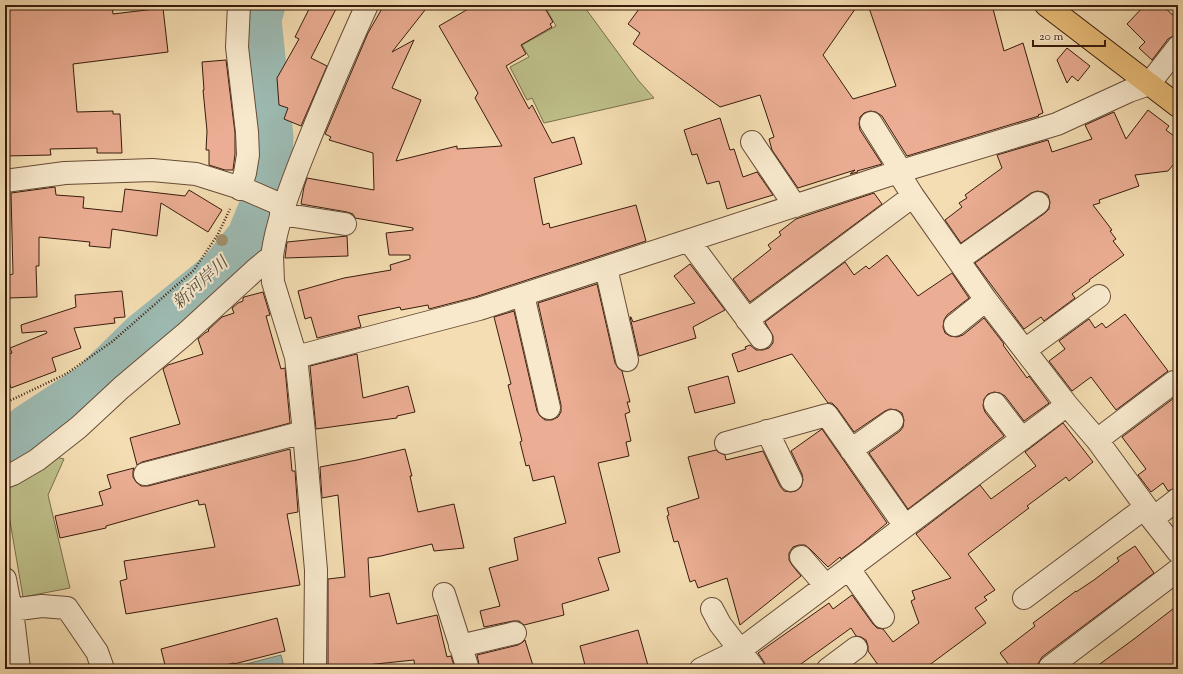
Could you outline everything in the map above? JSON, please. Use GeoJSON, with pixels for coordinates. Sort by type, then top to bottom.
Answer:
{"type":"FeatureCollection","features":[{"type":"Feature","properties":{"kind":"main road"},"geometry":{"type":"LineString","coordinates":[[1046,5],[1178,106]]}},
{"type":"Feature","properties":{"kind":"street"},"geometry":{"type":"LineString","coordinates":[[239,5],[237,47],[247,132],[248,155],[244,190]]}},
{"type":"Feature","properties":{"kind":"street"},"geometry":{"type":"LineString","coordinates":[[315,669],[316,570],[304,432],[296,357],[273,282],[272,256],[279,207],[367,5]]}},
{"type":"Feature","properties":{"kind":"street"},"geometry":{"type":"LineString","coordinates":[[296,357],[479,309],[900,172],[1057,124],[1129,91],[1149,84],[1178,46]]}},
{"type":"Feature","properties":{"kind":"street"},"geometry":{"type":"LineString","coordinates":[[871,123],[913,196],[986,300],[1067,405],[1098,440],[1178,552]]}},
{"type":"Feature","properties":{"kind":"street"},"geometry":{"type":"LineString","coordinates":[[752,142],[795,206]]}},
{"type":"Feature","properties":{"kind":"street"},"geometry":{"type":"LineString","coordinates":[[5,181],[65,173],[152,170],[196,174],[244,190],[279,207],[346,224]]}},
{"type":"Feature","properties":{"kind":"street"},"geometry":{"type":"LineString","coordinates":[[747,320],[913,196]]}},
{"type":"Feature","properties":{"kind":"street"},"geometry":{"type":"LineString","coordinates":[[958,260],[1038,203]]}},
{"type":"Feature","properties":{"kind":"street"},"geometry":{"type":"LineString","coordinates":[[688,241],[761,338]]}},
{"type":"Feature","properties":{"kind":"street"},"geometry":{"type":"LineString","coordinates":[[5,477],[37,460],[79,427],[185,334],[254,270],[272,256]]}},
{"type":"Feature","properties":{"kind":"street"},"geometry":{"type":"LineString","coordinates":[[606,268],[627,360]]}},
{"type":"Feature","properties":{"kind":"street"},"geometry":{"type":"LineString","coordinates":[[523,295],[549,408]]}},
{"type":"Feature","properties":{"kind":"street"},"geometry":{"type":"LineString","coordinates":[[1025,350],[1099,296]]}},
{"type":"Feature","properties":{"kind":"street"},"geometry":{"type":"LineString","coordinates":[[955,325],[986,300]]}},
{"type":"Feature","properties":{"kind":"street"},"geometry":{"type":"LineString","coordinates":[[1098,440],[1174,382]]}},
{"type":"Feature","properties":{"kind":"street"},"geometry":{"type":"LineString","coordinates":[[995,404],[1022,439]]}},
{"type":"Feature","properties":{"kind":"street"},"geometry":{"type":"LineString","coordinates":[[701,669],[740,650],[1067,405]]}},
{"type":"Feature","properties":{"kind":"street"},"geometry":{"type":"LineString","coordinates":[[726,443],[827,415],[905,526]]}},
{"type":"Feature","properties":{"kind":"street"},"geometry":{"type":"LineString","coordinates":[[851,450],[892,422]]}},
{"type":"Feature","properties":{"kind":"street"},"geometry":{"type":"LineString","coordinates":[[767,431],[791,480]]}},
{"type":"Feature","properties":{"kind":"street"},"geometry":{"type":"LineString","coordinates":[[145,474],[304,432]]}},
{"type":"Feature","properties":{"kind":"street"},"geometry":{"type":"LineString","coordinates":[[1024,598],[1149,513],[1178,499]]}},
{"type":"Feature","properties":{"kind":"street"},"geometry":{"type":"LineString","coordinates":[[801,557],[826,586]]}},
{"type":"Feature","properties":{"kind":"street"},"geometry":{"type":"LineString","coordinates":[[849,569],[883,617]]}},
{"type":"Feature","properties":{"kind":"street"},"geometry":{"type":"LineString","coordinates":[[1050,667],[1178,570]]}},
{"type":"Feature","properties":{"kind":"street"},"geometry":{"type":"LineString","coordinates":[[5,579],[10,621],[19,669]]}},
{"type":"Feature","properties":{"kind":"street"},"geometry":{"type":"LineString","coordinates":[[444,594],[468,669]]}},
{"type":"Feature","properties":{"kind":"street"},"geometry":{"type":"LineString","coordinates":[[10,621],[42,606],[67,608],[97,652],[103,669]]}},
{"type":"Feature","properties":{"kind":"street"},"geometry":{"type":"LineString","coordinates":[[712,609],[720,624],[754,669]]}},
{"type":"Feature","properties":{"kind":"street"},"geometry":{"type":"LineString","coordinates":[[460,646],[515,633]]}},
{"type":"Feature","properties":{"kind":"street"},"geometry":{"type":"LineString","coordinates":[[828,669],[856,648]]}},
{"type":"Feature","properties":{"kind":"path"},"geometry":{"type":"LineString","coordinates":[[5,403],[66,374],[113,341],[194,270],[218,234],[244,190]]}},
{"type":"Feature","properties":{"kind":"green space"},"geometry":{"type":"Polygon","coordinates":[[[544,5],[583,5],[638,80],[654,98],[544,123],[532,98],[527,100],[510,67],[529,57],[522,45],[556,26],[544,5]]]}},
{"type":"Feature","properties":{"kind":"green space"},"geometry":{"type":"Polygon","coordinates":[[[52,456],[64,459],[48,495],[70,588],[23,597],[6,498],[11,486],[52,456]]]}},
{"type":"Feature","properties":{"kind":"water"},"geometry":{"type":"Polygon","coordinates":[[[281,655],[283,663],[279,669],[227,669],[281,655]]]}},
{"type":"Feature","properties":{"kind":"building"},"geometry":{"type":"Polygon","coordinates":[[[60,5],[112,5],[113,14],[163,8],[168,52],[73,64],[77,112],[113,111],[113,114],[120,114],[122,153],[97,153],[97,148],[50,149],[51,155],[5,156],[5,10],[60,5]]]}},
{"type":"Feature","properties":{"kind":"building"},"geometry":{"type":"Polygon","coordinates":[[[311,5],[338,5],[311,58],[327,66],[301,126],[284,119],[288,108],[279,105],[277,78],[299,39],[295,37],[311,5]]]}},
{"type":"Feature","properties":{"kind":"building"},"geometry":{"type":"Polygon","coordinates":[[[384,5],[429,5],[392,52],[414,40],[392,88],[421,100],[396,161],[457,146],[457,149],[502,146],[475,98],[478,93],[439,26],[475,5],[543,5],[553,22],[550,24],[552,27],[521,45],[526,54],[506,66],[529,109],[532,105],[552,143],[574,137],[582,164],[534,178],[543,225],[549,223],[550,228],[636,205],[646,241],[475,297],[429,309],[428,305],[401,310],[400,307],[358,316],[361,327],[317,338],[311,317],[305,319],[298,291],[344,278],[391,270],[390,265],[410,259],[410,255],[389,255],[386,233],[413,230],[413,228],[355,218],[353,214],[347,212],[301,204],[307,178],[374,190],[373,153],[329,140],[331,137],[325,134],[368,33],[384,5]]]}},
{"type":"Feature","properties":{"kind":"building"},"geometry":{"type":"Polygon","coordinates":[[[642,5],[858,5],[823,55],[853,99],[896,86],[868,5],[992,5],[1004,51],[1023,43],[1043,113],[1038,115],[1039,116],[907,156],[882,116],[876,112],[870,111],[864,113],[860,117],[860,130],[882,164],[850,174],[855,170],[798,188],[772,150],[769,139],[774,137],[760,95],[720,107],[633,44],[640,33],[628,24],[642,5]]]}},
{"type":"Feature","properties":{"kind":"building"},"geometry":{"type":"Polygon","coordinates":[[[1145,5],[1162,5],[1178,20],[1178,35],[1168,39],[1152,60],[1139,48],[1145,42],[1127,24],[1145,5]]]}},
{"type":"Feature","properties":{"kind":"building"},"geometry":{"type":"Polygon","coordinates":[[[1067,48],[1090,66],[1078,81],[1072,76],[1067,83],[1057,60],[1067,48]]]}},
{"type":"Feature","properties":{"kind":"building"},"geometry":{"type":"Polygon","coordinates":[[[226,60],[235,133],[233,170],[225,170],[209,165],[209,150],[206,150],[207,131],[202,62],[226,60]]]}},
{"type":"Feature","properties":{"kind":"building"},"geometry":{"type":"Polygon","coordinates":[[[1148,110],[1169,126],[1166,130],[1178,139],[1178,159],[1168,171],[1135,175],[1139,186],[1099,200],[1100,203],[1093,205],[1112,230],[1110,231],[1116,239],[1113,241],[1124,255],[1072,294],[1075,298],[1044,321],[1041,317],[1024,329],[975,263],[1045,213],[1049,209],[1050,202],[1048,195],[1037,191],[1031,193],[961,243],[945,220],[962,207],[959,203],[967,198],[965,195],[1002,168],[997,155],[1048,140],[1052,152],[1092,139],[1085,125],[1114,112],[1126,139],[1148,110]]]}},
{"type":"Feature","properties":{"kind":"building"},"geometry":{"type":"Polygon","coordinates":[[[720,118],[730,150],[734,149],[743,177],[757,172],[773,195],[727,209],[719,181],[707,184],[697,154],[692,155],[684,130],[720,118]]]}},
{"type":"Feature","properties":{"kind":"building"},"geometry":{"type":"Polygon","coordinates":[[[55,187],[56,195],[84,197],[83,208],[122,212],[125,189],[185,196],[189,190],[222,210],[208,232],[161,203],[157,236],[112,229],[110,248],[89,246],[90,242],[39,237],[39,266],[36,266],[37,297],[9,298],[9,275],[13,274],[11,193],[55,187]]]}},
{"type":"Feature","properties":{"kind":"building"},"geometry":{"type":"Polygon","coordinates":[[[874,193],[882,204],[750,302],[733,279],[771,249],[768,245],[781,235],[779,232],[796,219],[874,193]]]}},
{"type":"Feature","properties":{"kind":"building"},"geometry":{"type":"Polygon","coordinates":[[[347,236],[348,256],[285,258],[287,242],[347,236]]]}},
{"type":"Feature","properties":{"kind":"building"},"geometry":{"type":"Polygon","coordinates":[[[887,255],[918,296],[952,273],[969,298],[947,315],[944,320],[943,327],[945,333],[950,336],[957,337],[963,335],[984,318],[1027,378],[1029,376],[1049,403],[1024,421],[1005,396],[994,392],[988,394],[984,399],[983,406],[985,412],[1004,436],[908,509],[869,453],[900,431],[903,427],[904,420],[902,413],[897,410],[890,409],[854,432],[837,408],[832,403],[828,403],[792,354],[738,372],[732,354],[746,349],[745,347],[750,345],[756,350],[769,348],[773,343],[773,336],[765,322],[845,262],[854,275],[866,266],[869,269],[887,255]]]}},
{"type":"Feature","properties":{"kind":"building"},"geometry":{"type":"Polygon","coordinates":[[[690,264],[725,310],[693,327],[696,338],[639,356],[630,317],[633,322],[695,303],[674,276],[690,264]]]}},
{"type":"Feature","properties":{"kind":"building"},"geometry":{"type":"Polygon","coordinates":[[[597,284],[615,363],[622,371],[630,402],[627,402],[630,412],[625,414],[631,441],[626,442],[629,456],[598,463],[620,552],[598,558],[609,590],[562,604],[564,615],[524,625],[519,621],[513,621],[484,627],[480,611],[500,606],[489,568],[518,560],[514,538],[566,523],[554,476],[533,481],[529,465],[526,466],[520,442],[522,441],[508,385],[511,384],[494,317],[514,311],[537,411],[545,420],[552,420],[558,417],[561,412],[561,405],[538,303],[597,284]]]}},
{"type":"Feature","properties":{"kind":"building"},"geometry":{"type":"Polygon","coordinates":[[[122,291],[125,317],[114,318],[115,323],[74,328],[81,348],[52,358],[56,371],[11,388],[5,371],[5,356],[12,353],[10,348],[47,333],[46,331],[22,333],[21,325],[76,307],[75,295],[122,291]]]}},
{"type":"Feature","properties":{"kind":"building"},"geometry":{"type":"Polygon","coordinates":[[[263,292],[270,315],[266,316],[281,369],[285,368],[290,423],[142,462],[137,465],[130,438],[180,424],[163,369],[168,365],[203,354],[198,339],[209,331],[208,330],[222,317],[234,313],[232,308],[243,301],[244,297],[263,292]]]}},
{"type":"Feature","properties":{"kind":"building"},"geometry":{"type":"Polygon","coordinates":[[[1125,314],[1168,371],[1116,410],[1091,377],[1072,391],[1049,361],[1065,349],[1059,341],[1089,319],[1095,328],[1102,323],[1106,328],[1125,314]]]}},
{"type":"Feature","properties":{"kind":"building"},"geometry":{"type":"Polygon","coordinates":[[[357,354],[363,398],[408,386],[415,412],[397,416],[397,418],[316,429],[310,366],[357,354]]]}},
{"type":"Feature","properties":{"kind":"building"},"geometry":{"type":"Polygon","coordinates":[[[728,376],[735,403],[695,413],[688,387],[728,376]]]}},
{"type":"Feature","properties":{"kind":"building"},"geometry":{"type":"Polygon","coordinates":[[[1178,395],[1178,487],[1168,491],[1163,483],[1151,492],[1138,475],[1146,469],[1122,437],[1178,395]]]}},
{"type":"Feature","properties":{"kind":"building"},"geometry":{"type":"Polygon","coordinates":[[[1063,423],[1093,462],[1069,481],[1066,477],[1027,506],[1029,508],[968,554],[995,590],[984,597],[987,600],[975,608],[986,623],[924,669],[881,669],[868,651],[866,640],[856,636],[851,628],[794,669],[766,669],[764,662],[758,653],[829,603],[833,609],[852,595],[873,624],[877,628],[883,629],[893,642],[919,623],[911,601],[915,599],[912,591],[951,578],[916,534],[980,485],[991,499],[1036,466],[1025,452],[1063,423]]]}},
{"type":"Feature","properties":{"kind":"building"},"geometry":{"type":"Polygon","coordinates":[[[822,429],[887,523],[859,546],[841,559],[840,557],[828,567],[805,545],[793,547],[789,553],[789,560],[801,576],[740,625],[727,578],[698,588],[695,580],[690,582],[678,541],[674,542],[667,516],[669,515],[667,508],[699,498],[688,457],[716,450],[725,455],[726,460],[763,451],[780,486],[784,491],[796,491],[801,487],[803,480],[802,474],[791,451],[822,429]]]}},
{"type":"Feature","properties":{"kind":"building"},"geometry":{"type":"Polygon","coordinates":[[[290,449],[292,471],[295,471],[298,512],[287,514],[300,585],[126,614],[120,581],[127,579],[124,561],[215,547],[205,504],[199,505],[198,500],[106,526],[106,528],[60,538],[55,516],[103,505],[99,492],[111,488],[107,475],[134,468],[133,477],[136,482],[141,486],[148,486],[290,449]]]}},
{"type":"Feature","properties":{"kind":"building"},"geometry":{"type":"Polygon","coordinates":[[[405,449],[412,476],[410,476],[418,512],[454,504],[464,548],[434,551],[432,544],[368,558],[370,597],[389,593],[397,624],[437,615],[447,657],[451,656],[455,669],[415,669],[414,660],[328,669],[328,579],[345,577],[338,495],[322,498],[320,467],[405,449]]]}},
{"type":"Feature","properties":{"kind":"building"},"geometry":{"type":"Polygon","coordinates":[[[1135,546],[1154,573],[1042,657],[1038,664],[1032,669],[1012,669],[1000,653],[1035,626],[1033,623],[1076,591],[1094,580],[1119,561],[1117,558],[1135,546]]]}},
{"type":"Feature","properties":{"kind":"building"},"geometry":{"type":"Polygon","coordinates":[[[1178,605],[1178,669],[1093,669],[1134,639],[1178,605]]]}},
{"type":"Feature","properties":{"kind":"building"},"geometry":{"type":"Polygon","coordinates":[[[277,618],[285,651],[209,669],[166,669],[161,649],[277,618]]]}},
{"type":"Feature","properties":{"kind":"building"},"geometry":{"type":"Polygon","coordinates":[[[638,630],[649,669],[586,669],[580,646],[638,630]]]}},
{"type":"Feature","properties":{"kind":"building"},"geometry":{"type":"Polygon","coordinates":[[[525,640],[534,669],[480,669],[477,655],[518,645],[525,640]]]}},
{"type":"Feature","properties":{"kind":"waterway","name":"新河岸川"},"geometry":{"type":"LineString","coordinates":[[5,448],[27,426],[91,384],[141,335],[220,271],[248,237],[262,203],[270,172],[272,137],[260,19],[264,5]]}}]}
